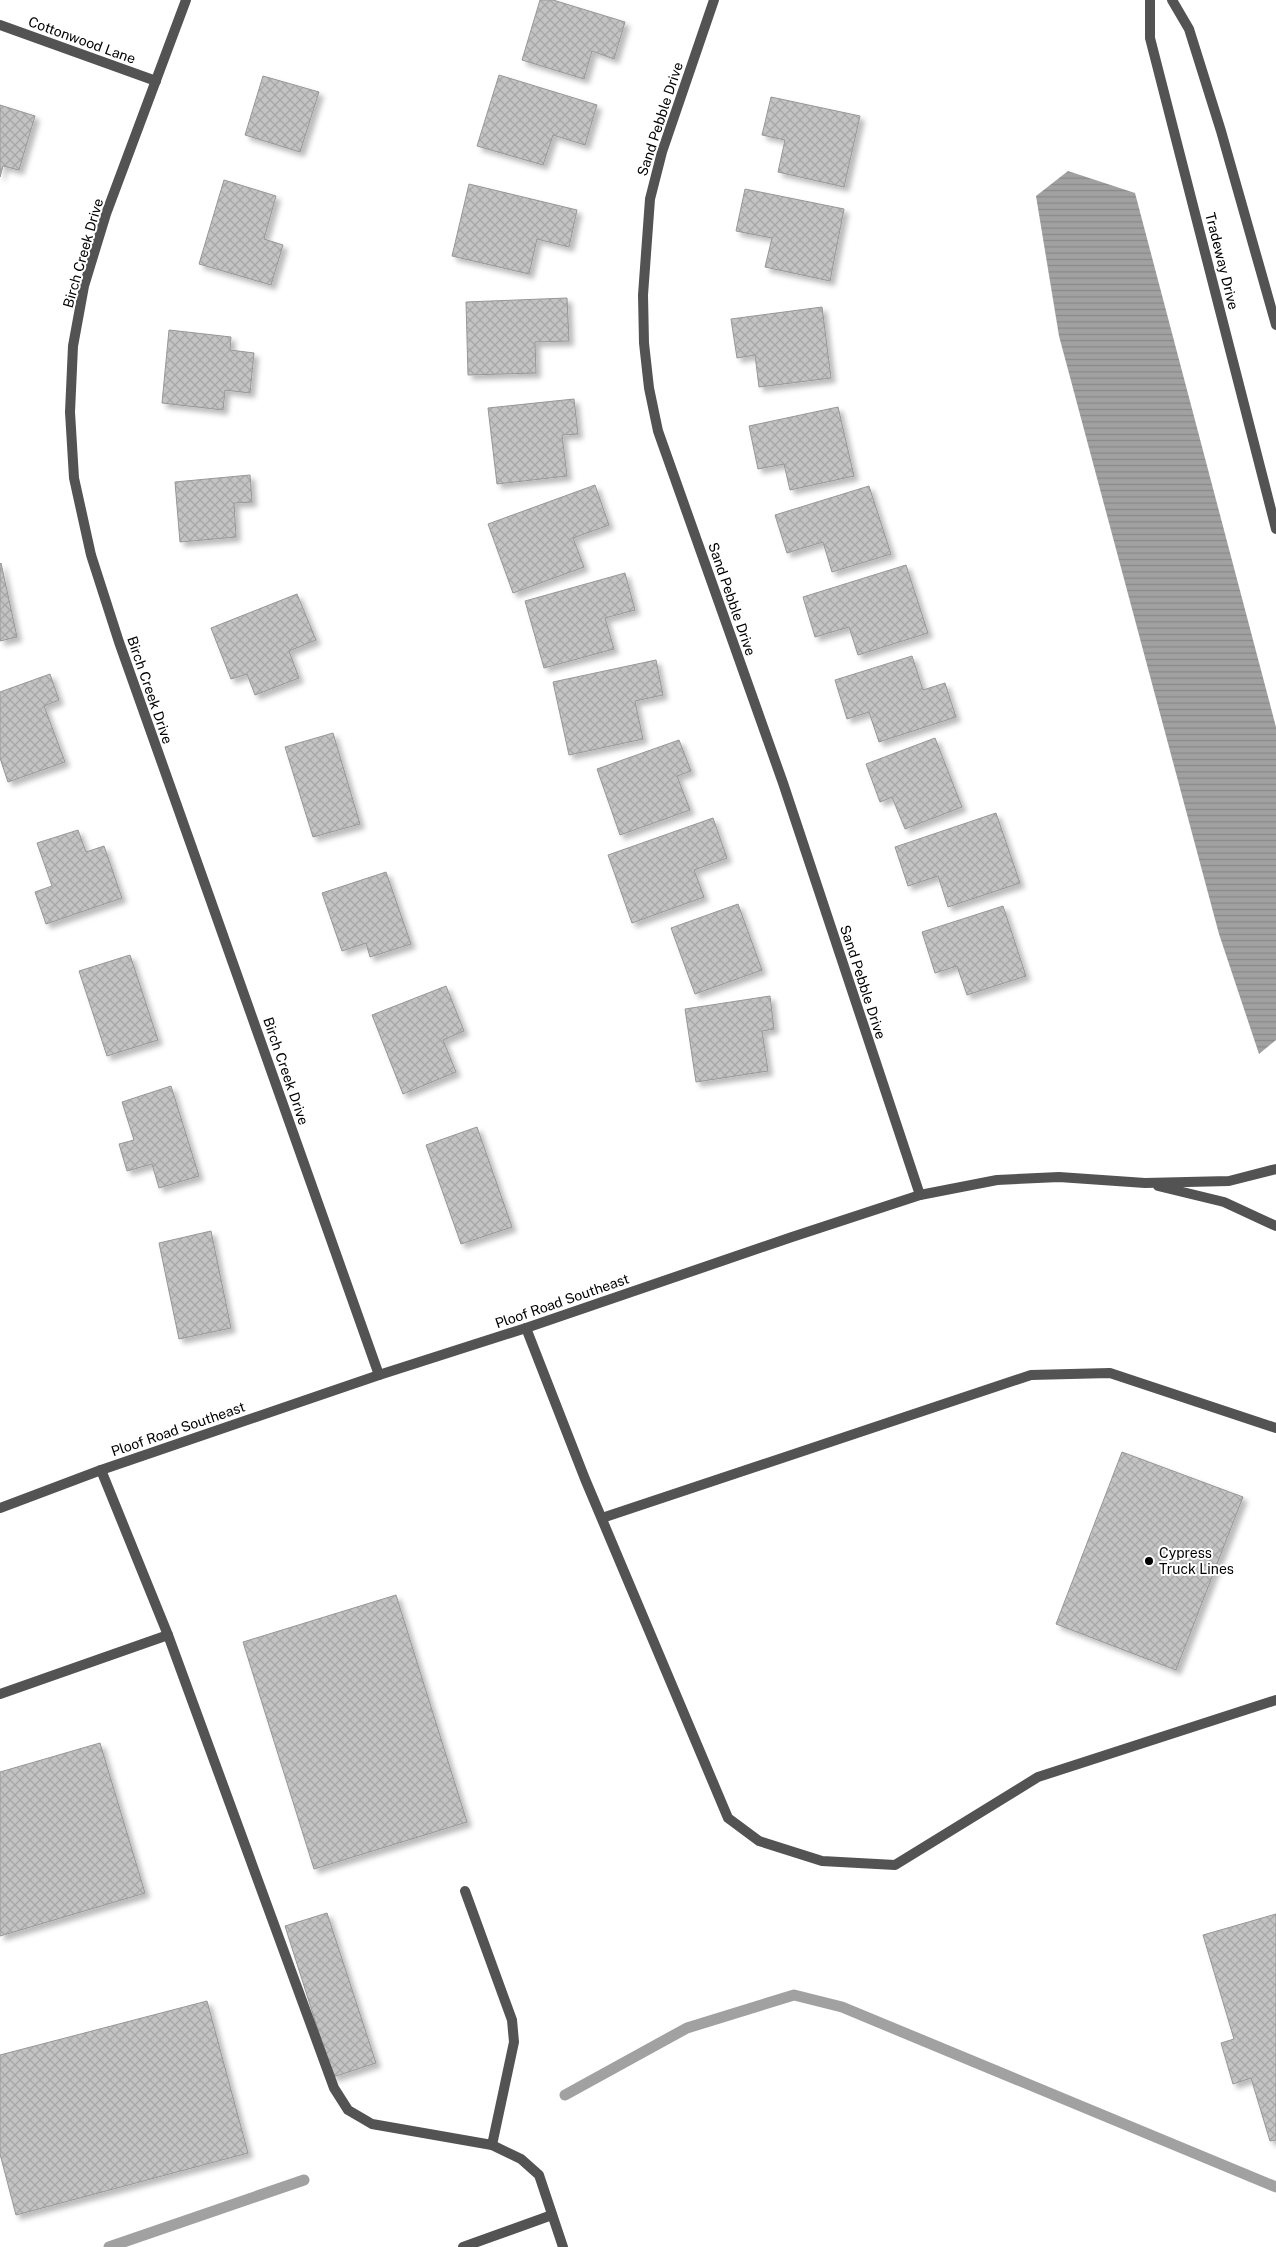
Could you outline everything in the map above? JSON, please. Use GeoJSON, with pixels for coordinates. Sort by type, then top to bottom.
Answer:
{"type":"FeatureCollection","features":[{"type":"Feature","properties":{"kind":"street","name":"Birch Creek Drive"},"geometry":{"type":"LineString","coordinates":[[186,0],[106,214],[84,286],[74,346],[70,412],[74,478],[91,555],[119,642],[379,1375]]}},
{"type":"Feature","properties":{"kind":"street","name":"Sand Pebble Drive"},"geometry":{"type":"LineString","coordinates":[[714,0],[662,152],[650,199],[643,295],[644,343],[649,388],[658,431],[783,783],[920,1195]]}},
{"type":"Feature","properties":{"kind":"street","name":"Tradeway Drive"},"geometry":{"type":"LineString","coordinates":[[1150,0],[1150,38],[1276,528]]}},
{"type":"Feature","properties":{"kind":"street"},"geometry":{"type":"LineString","coordinates":[[1172,0],[1189,29],[1221,131],[1276,325]]}},
{"type":"Feature","properties":{"kind":"street","name":"Cottonwood Lane"},"geometry":{"type":"LineString","coordinates":[[0,25],[156,80]]}},
{"type":"Feature","properties":{"kind":"street","name":"Ploof Road Southeast"},"geometry":{"type":"LineString","coordinates":[[0,1508],[101,1470],[379,1375],[526,1328],[920,1195],[996,1180],[1059,1177],[1145,1183],[1229,1181],[1276,1168]]}},
{"type":"Feature","properties":{"kind":"street","name":"Ploof Road Southeast"},"geometry":{"type":"LineString","coordinates":[[1145,1183],[1224,1202],[1276,1226]]}},
{"type":"Feature","properties":{"kind":"street"},"geometry":{"type":"LineString","coordinates":[[526,1328],[602,1518],[728,1818],[759,1840],[822,1861],[895,1865],[1038,1777],[1276,1700]]}},
{"type":"Feature","properties":{"kind":"street"},"geometry":{"type":"LineString","coordinates":[[602,1518],[1031,1375],[1110,1373],[1276,1428]]}},
{"type":"Feature","properties":{"kind":"street"},"geometry":{"type":"LineString","coordinates":[[101,1470],[168,1635],[334,2088],[348,2110],[372,2124],[492,2145],[521,2159],[539,2175],[563,2247]]}},
{"type":"Feature","properties":{"kind":"street"},"geometry":{"type":"LineString","coordinates":[[0,1694],[168,1635]]}},
{"type":"Feature","properties":{"kind":"street"},"geometry":{"type":"LineString","coordinates":[[466,1891],[512,2020],[514,2042],[492,2145]]}},
{"type":"Feature","properties":{"kind":"street"},"geometry":{"type":"LineString","coordinates":[[463,2247],[552,2215]]}},
{"type":"Feature","properties":{"kind":"shaded area"},"geometry":{"type":"Polygon","coordinates":[[[1068,171],[1135,193],[1276,727],[1276,1040],[1259,1054],[1219,934],[1059,336],[1036,196],[1068,171]]]}},
{"type":"Feature","properties":{"kind":"building"},"geometry":{"type":"Polygon","coordinates":[[[540,0],[553,0],[625,22],[614,59],[592,51],[584,79],[522,60],[540,0]]]}},
{"type":"Feature","properties":{"kind":"building"},"geometry":{"type":"Polygon","coordinates":[[[499,75],[597,105],[585,145],[553,135],[543,165],[477,146],[499,75]]]}},
{"type":"Feature","properties":{"kind":"building"},"geometry":{"type":"Polygon","coordinates":[[[263,76],[319,92],[300,152],[245,135],[263,76]]]}},
{"type":"Feature","properties":{"kind":"building"},"geometry":{"type":"Polygon","coordinates":[[[771,97],[860,116],[844,187],[778,172],[785,140],[762,135],[771,97]]]}},
{"type":"Feature","properties":{"kind":"building"},"geometry":{"type":"Polygon","coordinates":[[[0,105],[35,116],[19,170],[3,166],[0,177],[0,105]]]}},
{"type":"Feature","properties":{"kind":"building"},"geometry":{"type":"Polygon","coordinates":[[[224,180],[276,196],[264,239],[283,245],[271,285],[199,264],[224,180]]]}},
{"type":"Feature","properties":{"kind":"building"},"geometry":{"type":"Polygon","coordinates":[[[469,184],[577,210],[569,247],[537,239],[529,274],[452,256],[469,184]]]}},
{"type":"Feature","properties":{"kind":"building"},"geometry":{"type":"Polygon","coordinates":[[[745,189],[844,209],[830,281],[765,267],[772,238],[736,231],[745,189]]]}},
{"type":"Feature","properties":{"kind":"building"},"geometry":{"type":"Polygon","coordinates":[[[567,298],[569,341],[535,342],[536,373],[468,375],[466,302],[567,298]]]}},
{"type":"Feature","properties":{"kind":"building"},"geometry":{"type":"Polygon","coordinates":[[[822,307],[831,378],[759,387],[755,355],[737,358],[731,319],[822,307]]]}},
{"type":"Feature","properties":{"kind":"building"},"geometry":{"type":"Polygon","coordinates":[[[169,330],[231,337],[230,350],[254,353],[250,393],[225,390],[223,410],[162,403],[169,330]]]}},
{"type":"Feature","properties":{"kind":"building"},"geometry":{"type":"Polygon","coordinates":[[[574,399],[578,434],[562,435],[567,476],[497,484],[488,408],[574,399]]]}},
{"type":"Feature","properties":{"kind":"building"},"geometry":{"type":"Polygon","coordinates":[[[838,407],[854,476],[790,490],[784,464],[758,469],[749,426],[838,407]]]}},
{"type":"Feature","properties":{"kind":"building"},"geometry":{"type":"Polygon","coordinates":[[[250,475],[252,502],[234,503],[236,537],[180,542],[175,482],[250,475]]]}},
{"type":"Feature","properties":{"kind":"building"},"geometry":{"type":"Polygon","coordinates":[[[595,485],[609,525],[573,538],[584,567],[513,593],[488,524],[595,485]]]}},
{"type":"Feature","properties":{"kind":"building"},"geometry":{"type":"Polygon","coordinates":[[[869,486],[891,554],[832,572],[823,542],[787,553],[775,515],[869,486]]]}},
{"type":"Feature","properties":{"kind":"building"},"geometry":{"type":"Polygon","coordinates":[[[0,564],[17,637],[0,641],[0,564]]]}},
{"type":"Feature","properties":{"kind":"building"},"geometry":{"type":"Polygon","coordinates":[[[906,565],[928,633],[858,655],[849,627],[815,637],[803,597],[906,565]]]}},
{"type":"Feature","properties":{"kind":"building"},"geometry":{"type":"Polygon","coordinates":[[[625,573],[635,610],[605,618],[614,649],[544,668],[525,601],[625,573]]]}},
{"type":"Feature","properties":{"kind":"building"},"geometry":{"type":"Polygon","coordinates":[[[297,594],[316,640],[289,651],[299,678],[255,695],[247,674],[231,679],[211,628],[297,594]]]}},
{"type":"Feature","properties":{"kind":"building"},"geometry":{"type":"Polygon","coordinates":[[[912,656],[923,690],[945,683],[956,717],[879,742],[869,712],[847,719],[835,680],[912,656]]]}},
{"type":"Feature","properties":{"kind":"building"},"geometry":{"type":"Polygon","coordinates":[[[656,660],[663,695],[635,701],[643,739],[569,755],[553,682],[656,660]]]}},
{"type":"Feature","properties":{"kind":"building"},"geometry":{"type":"Polygon","coordinates":[[[50,674],[59,700],[44,706],[65,762],[8,782],[0,758],[0,692],[50,674]]]}},
{"type":"Feature","properties":{"kind":"building"},"geometry":{"type":"Polygon","coordinates":[[[333,733],[360,824],[313,837],[285,747],[333,733]]]}},
{"type":"Feature","properties":{"kind":"building"},"geometry":{"type":"Polygon","coordinates":[[[935,738],[962,807],[905,829],[892,797],[880,802],[866,764],[935,738]]]}},
{"type":"Feature","properties":{"kind":"building"},"geometry":{"type":"Polygon","coordinates":[[[679,740],[691,771],[677,776],[690,810],[620,835],[597,769],[679,740]]]}},
{"type":"Feature","properties":{"kind":"building"},"geometry":{"type":"Polygon","coordinates":[[[996,813],[1020,883],[948,907],[938,876],[908,886],[895,847],[996,813]]]}},
{"type":"Feature","properties":{"kind":"building"},"geometry":{"type":"Polygon","coordinates":[[[713,818],[727,858],[694,870],[704,897],[632,923],[608,855],[713,818]]]}},
{"type":"Feature","properties":{"kind":"building"},"geometry":{"type":"Polygon","coordinates":[[[78,830],[86,852],[104,846],[122,898],[46,924],[35,892],[52,886],[37,843],[78,830]]]}},
{"type":"Feature","properties":{"kind":"building"},"geometry":{"type":"Polygon","coordinates":[[[386,872],[411,944],[370,957],[366,943],[342,951],[322,893],[386,872]]]}},
{"type":"Feature","properties":{"kind":"building"},"geometry":{"type":"Polygon","coordinates":[[[738,904],[762,970],[695,994],[671,928],[738,904]]]}},
{"type":"Feature","properties":{"kind":"building"},"geometry":{"type":"Polygon","coordinates":[[[1003,906],[1026,976],[967,995],[957,966],[935,973],[922,932],[1003,906]]]}},
{"type":"Feature","properties":{"kind":"building"},"geometry":{"type":"Polygon","coordinates":[[[130,955],[158,1040],[107,1056],[79,971],[130,955]]]}},
{"type":"Feature","properties":{"kind":"building"},"geometry":{"type":"Polygon","coordinates":[[[446,986],[464,1031],[443,1040],[456,1072],[403,1094],[372,1015],[446,986]]]}},
{"type":"Feature","properties":{"kind":"building"},"geometry":{"type":"Polygon","coordinates":[[[770,996],[774,1029],[762,1031],[768,1071],[696,1082],[685,1009],[770,996]]]}},
{"type":"Feature","properties":{"kind":"building"},"geometry":{"type":"Polygon","coordinates":[[[171,1086],[199,1176],[159,1188],[152,1164],[127,1171],[119,1144],[134,1140],[122,1102],[171,1086]]]}},
{"type":"Feature","properties":{"kind":"building"},"geometry":{"type":"Polygon","coordinates":[[[477,1127],[512,1227],[461,1244],[426,1145],[477,1127]]]}},
{"type":"Feature","properties":{"kind":"building"},"geometry":{"type":"Polygon","coordinates":[[[211,1231],[231,1328],[179,1339],[159,1243],[211,1231]]]}},
{"type":"Feature","properties":{"kind":"building","name":"Cypress Truck Lines"},"geometry":{"type":"Polygon","coordinates":[[[1122,1452],[1243,1497],[1176,1670],[1056,1624],[1122,1452]]]}},
{"type":"Feature","properties":{"kind":"building"},"geometry":{"type":"Polygon","coordinates":[[[396,1595],[467,1822],[314,1869],[243,1642],[396,1595]]]}},
{"type":"Feature","properties":{"kind":"building"},"geometry":{"type":"Polygon","coordinates":[[[100,1743],[145,1893],[0,1936],[0,1772],[100,1743]]]}},
{"type":"Feature","properties":{"kind":"building"},"geometry":{"type":"Polygon","coordinates":[[[327,1913],[376,2063],[333,2077],[285,1926],[327,1913]]]}},
{"type":"Feature","properties":{"kind":"building"},"geometry":{"type":"Polygon","coordinates":[[[1276,1914],[1276,2140],[1270,2141],[1251,2078],[1233,2084],[1221,2043],[1234,2039],[1203,1935],[1276,1914]]]}},
{"type":"Feature","properties":{"kind":"building"},"geometry":{"type":"Polygon","coordinates":[[[207,2001],[248,2153],[16,2215],[0,2154],[0,2055],[207,2001]]]}},
{"type":"Feature","properties":{"kind":"waterway"},"geometry":{"type":"LineString","coordinates":[[565,2095],[687,2028],[794,1995],[842,2007],[1276,2187]]}},
{"type":"Feature","properties":{"kind":"waterway"},"geometry":{"type":"LineString","coordinates":[[109,2247],[304,2180]]}},
{"type":"Feature","properties":{"kind":"place","name":"Cypress Truck Lines"},"geometry":{"type":"Point","coordinates":[1149,1561]}}]}
